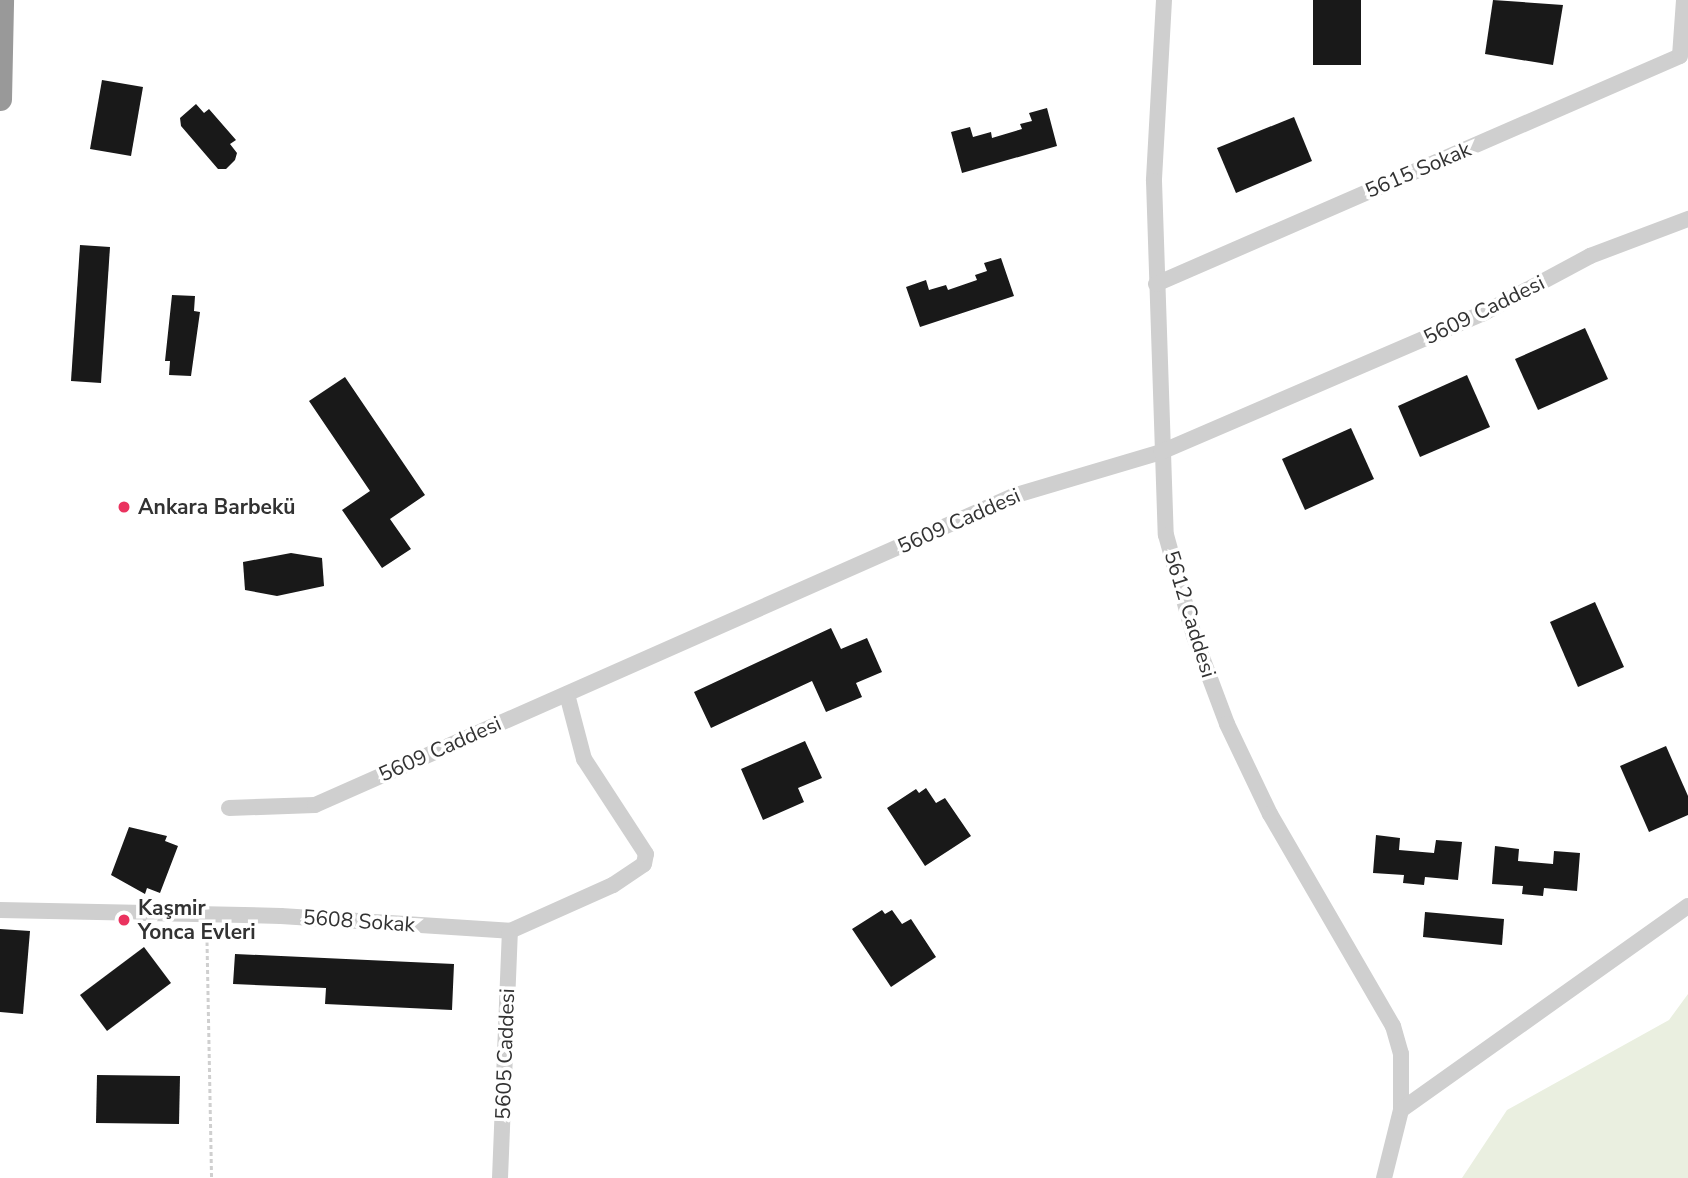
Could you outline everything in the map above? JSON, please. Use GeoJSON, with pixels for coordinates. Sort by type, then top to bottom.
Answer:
{"type":"FeatureCollection","features":[{"type":"Feature","properties":{"kind":"highway"},"geometry":{"type":"LineString","coordinates":[[0,99],[2,0]]}},
{"type":"Feature","properties":{"kind":"street","name":"5612 Caddesi"},"geometry":{"type":"LineString","coordinates":[[1164,0],[1156,86],[1156,284],[1166,535],[1206,672],[1270,814],[1394,1026],[1401,1054],[1401,1110],[1384,1178]]}},
{"type":"Feature","properties":{"kind":"street","name":"5615 Sokak"},"geometry":{"type":"LineString","coordinates":[[1156,284],[1680,56],[1684,0]]}},
{"type":"Feature","properties":{"kind":"street","name":"5609 Caddesi"},"geometry":{"type":"LineString","coordinates":[[229,808],[316,805],[1037,486],[1161,452],[1482,314],[1590,256],[1688,219]]}},
{"type":"Feature","properties":{"kind":"street"},"geometry":{"type":"LineString","coordinates":[[510,931],[601,891],[643,864],[646,854],[584,759],[567,694]]}},
{"type":"Feature","properties":{"kind":"street"},"geometry":{"type":"LineString","coordinates":[[1401,1110],[1688,906]]}},
{"type":"Feature","properties":{"kind":"street","name":"5608 Sokak"},"geometry":{"type":"LineString","coordinates":[[0,910],[207,914],[510,931]]}},
{"type":"Feature","properties":{"kind":"street","name":"5605 Caddesi"},"geometry":{"type":"LineString","coordinates":[[500,1178],[510,931]]}},
{"type":"Feature","properties":{"kind":"path"},"geometry":{"type":"LineString","coordinates":[[207,914],[212,1178]]}},
{"type":"Feature","properties":{"kind":"shaded area"},"geometry":{"type":"Polygon","coordinates":[[[1688,994],[1688,1178],[1462,1178],[1507,1110],[1669,1020],[1688,994]]]}},
{"type":"Feature","properties":{"kind":"building"},"geometry":{"type":"Polygon","coordinates":[[[1313,0],[1361,0],[1361,65],[1313,65],[1313,0]]]}},
{"type":"Feature","properties":{"kind":"building"},"geometry":{"type":"Polygon","coordinates":[[[1493,0],[1563,5],[1553,65],[1485,54],[1493,0]]]}},
{"type":"Feature","properties":{"kind":"building"},"geometry":{"type":"Polygon","coordinates":[[[102,80],[143,87],[131,156],[90,149],[102,80]]]}},
{"type":"Feature","properties":{"kind":"building"},"geometry":{"type":"Polygon","coordinates":[[[196,104],[204,113],[209,109],[236,140],[230,144],[237,153],[235,160],[226,169],[218,169],[181,126],[180,118],[196,104]]]}},
{"type":"Feature","properties":{"kind":"building"},"geometry":{"type":"Polygon","coordinates":[[[1047,108],[1057,146],[962,173],[951,132],[970,127],[973,137],[991,132],[992,138],[1022,129],[1020,124],[1032,121],[1029,113],[1047,108]]]}},
{"type":"Feature","properties":{"kind":"building"},"geometry":{"type":"Polygon","coordinates":[[[1294,117],[1312,161],[1236,193],[1217,148],[1294,117]]]}},
{"type":"Feature","properties":{"kind":"building"},"geometry":{"type":"Polygon","coordinates":[[[80,245],[110,247],[101,383],[71,381],[80,245]]]}},
{"type":"Feature","properties":{"kind":"building"},"geometry":{"type":"Polygon","coordinates":[[[1001,258],[1014,296],[920,327],[906,287],[926,280],[929,290],[946,285],[948,290],[977,280],[975,275],[987,271],[984,263],[1001,258]]]}},
{"type":"Feature","properties":{"kind":"building"},"geometry":{"type":"Polygon","coordinates":[[[172,295],[195,296],[194,311],[200,312],[191,376],[169,375],[170,361],[165,361],[172,295]]]}},
{"type":"Feature","properties":{"kind":"building"},"geometry":{"type":"Polygon","coordinates":[[[1585,328],[1608,379],[1538,410],[1515,359],[1585,328]]]}},
{"type":"Feature","properties":{"kind":"building"},"geometry":{"type":"Polygon","coordinates":[[[1467,375],[1490,427],[1420,457],[1398,406],[1467,375]]]}},
{"type":"Feature","properties":{"kind":"building"},"geometry":{"type":"Polygon","coordinates":[[[345,377],[425,495],[390,519],[411,549],[382,568],[342,510],[370,491],[309,401],[345,377]]]}},
{"type":"Feature","properties":{"kind":"building"},"geometry":{"type":"Polygon","coordinates":[[[1351,428],[1374,479],[1305,510],[1282,459],[1351,428]]]}},
{"type":"Feature","properties":{"kind":"building"},"geometry":{"type":"Polygon","coordinates":[[[291,553],[322,558],[324,586],[277,596],[245,590],[243,562],[291,553]]]}},
{"type":"Feature","properties":{"kind":"building"},"geometry":{"type":"Polygon","coordinates":[[[1595,602],[1624,667],[1578,687],[1550,622],[1595,602]]]}},
{"type":"Feature","properties":{"kind":"building"},"geometry":{"type":"Polygon","coordinates":[[[831,628],[841,649],[867,638],[882,672],[856,683],[862,697],[826,712],[812,681],[711,728],[694,692],[831,628]]]}},
{"type":"Feature","properties":{"kind":"building"},"geometry":{"type":"Polygon","coordinates":[[[805,741],[822,778],[798,788],[804,802],[763,820],[741,769],[805,741]]]}},
{"type":"Feature","properties":{"kind":"building"},"geometry":{"type":"Polygon","coordinates":[[[1666,746],[1688,796],[1688,815],[1649,832],[1620,766],[1666,746]]]}},
{"type":"Feature","properties":{"kind":"building"},"geometry":{"type":"Polygon","coordinates":[[[926,788],[936,803],[945,798],[971,836],[925,866],[887,808],[916,789],[919,793],[926,788]]]}},
{"type":"Feature","properties":{"kind":"building"},"geometry":{"type":"Polygon","coordinates":[[[129,827],[167,836],[165,841],[178,846],[160,893],[147,888],[145,894],[111,875],[129,827]]]}},
{"type":"Feature","properties":{"kind":"building"},"geometry":{"type":"Polygon","coordinates":[[[1376,835],[1400,838],[1399,850],[1434,853],[1436,840],[1462,842],[1458,880],[1425,877],[1424,885],[1403,883],[1404,875],[1373,873],[1376,835]]]}},
{"type":"Feature","properties":{"kind":"building"},"geometry":{"type":"Polygon","coordinates":[[[1495,846],[1519,849],[1518,861],[1553,864],[1554,851],[1580,853],[1577,891],[1544,888],[1543,896],[1522,894],[1523,886],[1492,884],[1495,846]]]}},
{"type":"Feature","properties":{"kind":"building"},"geometry":{"type":"Polygon","coordinates":[[[882,910],[885,914],[892,910],[902,924],[911,919],[936,957],[891,987],[852,929],[882,910]]]}},
{"type":"Feature","properties":{"kind":"building"},"geometry":{"type":"Polygon","coordinates":[[[1425,912],[1504,919],[1502,945],[1423,937],[1425,912]]]}},
{"type":"Feature","properties":{"kind":"building"},"geometry":{"type":"Polygon","coordinates":[[[0,929],[30,931],[23,1014],[0,1012],[0,929]]]}},
{"type":"Feature","properties":{"kind":"building"},"geometry":{"type":"Polygon","coordinates":[[[144,947],[171,983],[107,1031],[80,995],[144,947]]]}},
{"type":"Feature","properties":{"kind":"building"},"geometry":{"type":"Polygon","coordinates":[[[235,954],[454,964],[452,1010],[325,1004],[326,988],[233,984],[235,954]]]}},
{"type":"Feature","properties":{"kind":"building"},"geometry":{"type":"Polygon","coordinates":[[[97,1075],[180,1076],[179,1124],[96,1123],[97,1075]]]}},
{"type":"Feature","properties":{"kind":"place","name":"Ankara Barbekü"},"geometry":{"type":"Point","coordinates":[124,507]}},
{"type":"Feature","properties":{"kind":"place","name":"Kaşmir Yonca Evleri"},"geometry":{"type":"Point","coordinates":[124,920]}}]}
